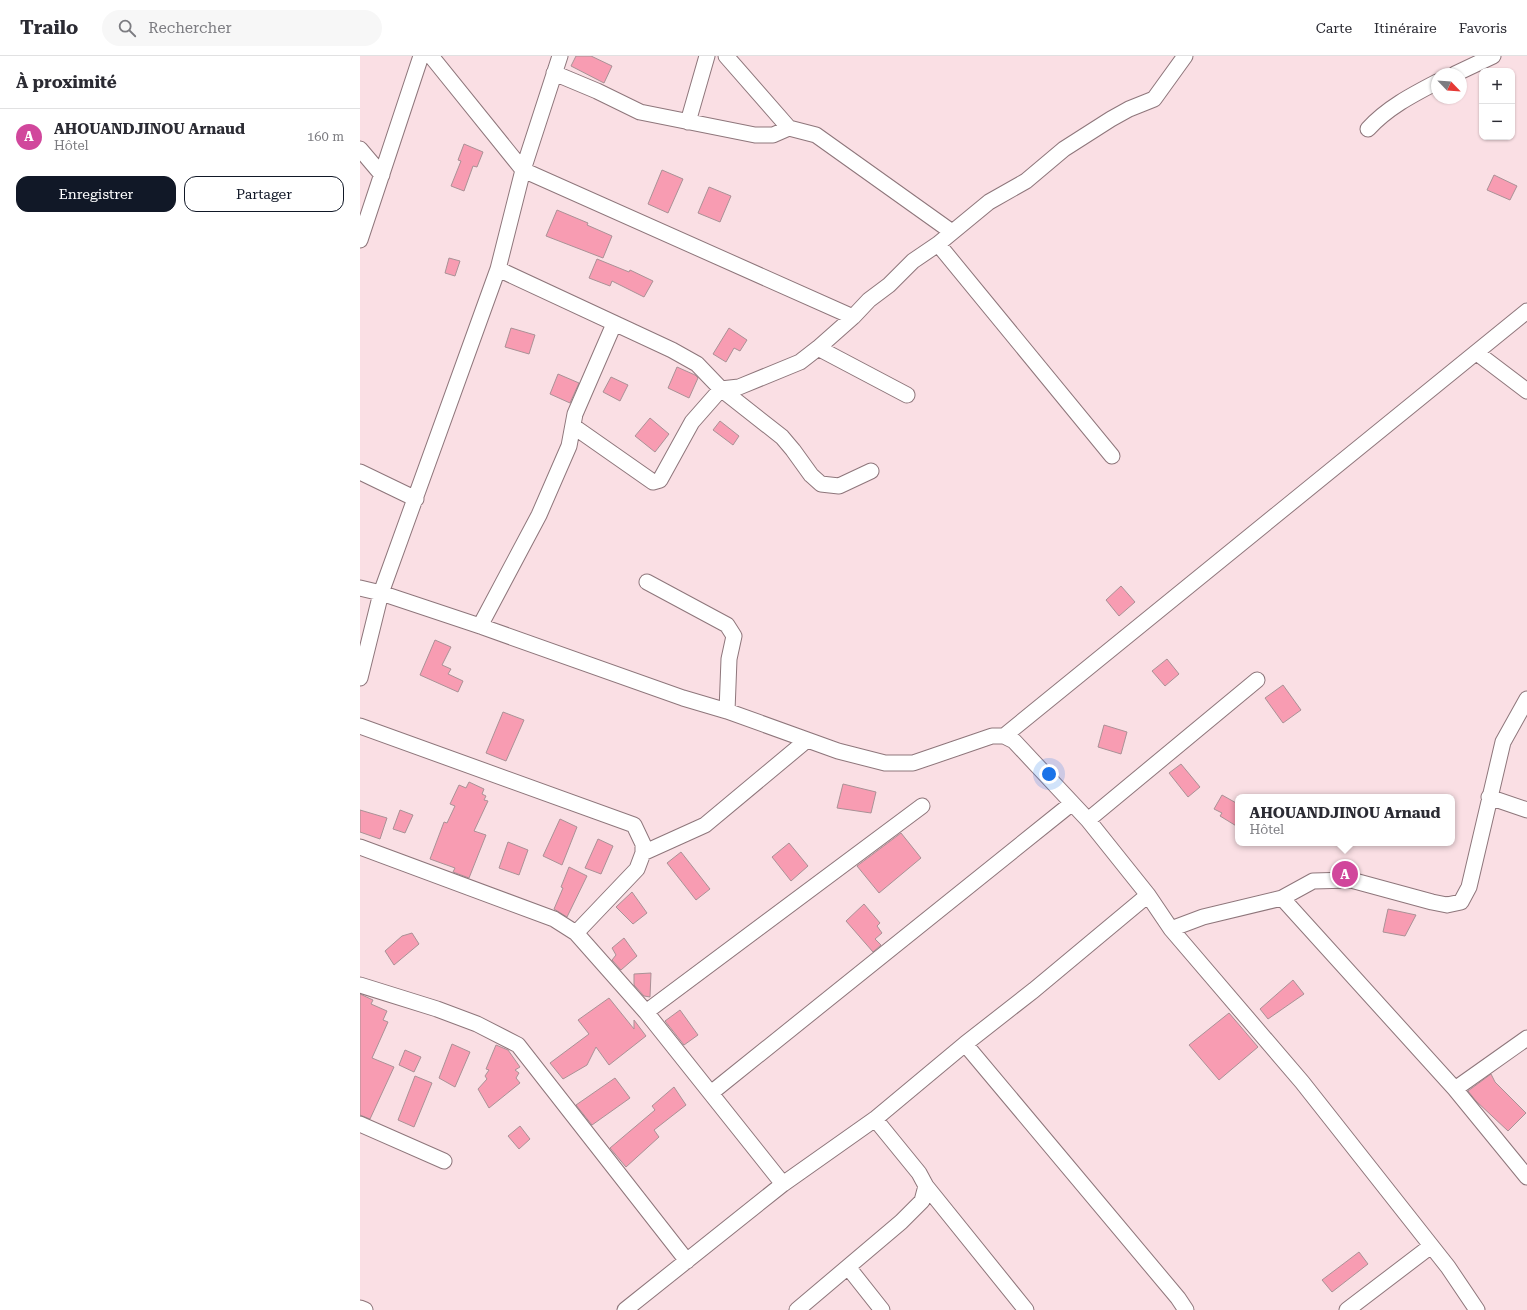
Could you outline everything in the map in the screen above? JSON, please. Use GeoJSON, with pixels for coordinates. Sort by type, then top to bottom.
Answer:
{"type":"FeatureCollection","features":[{"type":"Feature","properties":{"kind":"street"},"geometry":{"type":"LineString","coordinates":[[360,240],[421,56]]}},
{"type":"Feature","properties":{"kind":"street"},"geometry":{"type":"LineString","coordinates":[[431,56],[523,170],[853,317]]}},
{"type":"Feature","properties":{"kind":"street"},"geometry":{"type":"LineString","coordinates":[[360,678],[381,594],[498,269],[523,170],[560,56]]}},
{"type":"Feature","properties":{"kind":"street"},"geometry":{"type":"LineString","coordinates":[[688,122],[707,56]]}},
{"type":"Feature","properties":{"kind":"street"},"geometry":{"type":"LineString","coordinates":[[726,56],[789,128],[816,135],[952,232]]}},
{"type":"Feature","properties":{"kind":"street"},"geometry":{"type":"LineString","coordinates":[[573,426],[653,482],[660,480],[692,422],[721,389],[739,387],[800,362],[853,317],[869,300],[889,285],[913,261],[938,244],[989,202],[1026,181],[1064,149],[1111,119],[1154,99],[1185,56]]}},
{"type":"Feature","properties":{"kind":"street"},"geometry":{"type":"LineString","coordinates":[[1467,68],[1493,56]]}},
{"type":"Feature","properties":{"kind":"street"},"geometry":{"type":"LineString","coordinates":[[554,73],[640,112],[755,135],[773,135],[789,128]]}},
{"type":"Feature","properties":{"kind":"street"},"geometry":{"type":"LineString","coordinates":[[1368,129],[1380,116],[1431,85]]}},
{"type":"Feature","properties":{"kind":"street"},"geometry":{"type":"LineString","coordinates":[[360,149],[382,175]]}},
{"type":"Feature","properties":{"kind":"street"},"geometry":{"type":"LineString","coordinates":[[938,244],[1112,456]]}},
{"type":"Feature","properties":{"kind":"street"},"geometry":{"type":"LineString","coordinates":[[498,269],[672,350],[697,364],[721,389],[782,437],[811,475],[821,484],[840,486],[871,471]]}},
{"type":"Feature","properties":{"kind":"street"},"geometry":{"type":"LineString","coordinates":[[1004,736],[1527,311]]}},
{"type":"Feature","properties":{"kind":"street"},"geometry":{"type":"LineString","coordinates":[[480,626],[540,516],[570,446],[578,407],[614,324]]}},
{"type":"Feature","properties":{"kind":"street"},"geometry":{"type":"LineString","coordinates":[[818,348],[907,395]]}},
{"type":"Feature","properties":{"kind":"street"},"geometry":{"type":"LineString","coordinates":[[1476,353],[1527,391]]}},
{"type":"Feature","properties":{"kind":"street"},"geometry":{"type":"LineString","coordinates":[[360,472],[416,498]]}},
{"type":"Feature","properties":{"kind":"street"},"geometry":{"type":"LineString","coordinates":[[647,582],[727,625],[731,630],[734,636],[729,659],[727,711]]}},
{"type":"Feature","properties":{"kind":"street"},"geometry":{"type":"LineString","coordinates":[[360,588],[480,626],[838,751],[885,763],[913,763],[992,736],[1004,736],[1014,742],[1071,804],[1088,820],[1148,895],[1171,929],[1302,1082],[1431,1246],[1477,1310]]}},
{"type":"Feature","properties":{"kind":"street"},"geometry":{"type":"LineString","coordinates":[[1088,820],[1257,680]]}},
{"type":"Feature","properties":{"kind":"street"},"geometry":{"type":"LineString","coordinates":[[1171,929],[1203,917],[1282,898],[1313,881],[1351,880],[1447,905],[1461,902],[1469,887],[1503,742],[1527,699]]}},
{"type":"Feature","properties":{"kind":"street"},"geometry":{"type":"LineString","coordinates":[[360,726],[634,825],[643,844],[643,853],[637,868],[576,933]]}},
{"type":"Feature","properties":{"kind":"street"},"geometry":{"type":"LineString","coordinates":[[643,853],[705,825],[806,740]]}},
{"type":"Feature","properties":{"kind":"street"},"geometry":{"type":"LineString","coordinates":[[1489,797],[1527,810]]}},
{"type":"Feature","properties":{"kind":"street"},"geometry":{"type":"LineString","coordinates":[[711,1093],[1071,804]]}},
{"type":"Feature","properties":{"kind":"street"},"geometry":{"type":"LineString","coordinates":[[646,1012],[922,806]]}},
{"type":"Feature","properties":{"kind":"street"},"geometry":{"type":"LineString","coordinates":[[360,847],[554,919],[576,933],[646,1012],[783,1184]]}},
{"type":"Feature","properties":{"kind":"street"},"geometry":{"type":"LineString","coordinates":[[626,1310],[783,1184],[875,1119],[1148,895]]}},
{"type":"Feature","properties":{"kind":"street"},"geometry":{"type":"LineString","coordinates":[[1282,898],[1455,1089],[1527,1177]]}},
{"type":"Feature","properties":{"kind":"street"},"geometry":{"type":"LineString","coordinates":[[360,985],[437,1009],[477,1024],[518,1045],[687,1261]]}},
{"type":"Feature","properties":{"kind":"street"},"geometry":{"type":"LineString","coordinates":[[1455,1089],[1527,1038]]}},
{"type":"Feature","properties":{"kind":"street"},"geometry":{"type":"LineString","coordinates":[[965,1044],[1178,1298],[1186,1310]]}},
{"type":"Feature","properties":{"kind":"street"},"geometry":{"type":"LineString","coordinates":[[875,1119],[919,1173],[926,1186],[1026,1310]]}},
{"type":"Feature","properties":{"kind":"street"},"geometry":{"type":"LineString","coordinates":[[360,1124],[444,1161]]}},
{"type":"Feature","properties":{"kind":"street"},"geometry":{"type":"LineString","coordinates":[[797,1310],[901,1222],[922,1201],[926,1186]]}},
{"type":"Feature","properties":{"kind":"street"},"geometry":{"type":"LineString","coordinates":[[1347,1310],[1431,1246]]}},
{"type":"Feature","properties":{"kind":"street"},"geometry":{"type":"LineString","coordinates":[[848,1267],[882,1310]]}},
{"type":"Feature","properties":{"kind":"street"},"geometry":{"type":"LineString","coordinates":[[360,1308],[365,1310]]}},
{"type":"Feature","properties":{"kind":"building"},"geometry":{"type":"Polygon","coordinates":[[[576,56],[591,56],[612,66],[604,83],[571,66],[576,56]]]}},
{"type":"Feature","properties":{"kind":"building"},"geometry":{"type":"Polygon","coordinates":[[[464,144],[483,152],[477,167],[473,166],[464,191],[451,186],[461,161],[458,160],[464,144]]]}},
{"type":"Feature","properties":{"kind":"building"},"geometry":{"type":"Polygon","coordinates":[[[662,170],[683,179],[668,213],[648,204],[662,170]]]}},
{"type":"Feature","properties":{"kind":"building"},"geometry":{"type":"Polygon","coordinates":[[[1494,175],[1517,186],[1510,200],[1487,190],[1494,175]]]}},
{"type":"Feature","properties":{"kind":"building"},"geometry":{"type":"Polygon","coordinates":[[[709,187],[731,196],[720,222],[698,213],[709,187]]]}},
{"type":"Feature","properties":{"kind":"building"},"geometry":{"type":"Polygon","coordinates":[[[557,210],[588,223],[587,225],[612,236],[603,258],[546,236],[557,210]]]}},
{"type":"Feature","properties":{"kind":"building"},"geometry":{"type":"Polygon","coordinates":[[[449,258],[460,261],[455,276],[445,273],[449,258]]]}},
{"type":"Feature","properties":{"kind":"building"},"geometry":{"type":"Polygon","coordinates":[[[597,259],[629,272],[630,270],[653,281],[644,297],[612,281],[610,286],[589,278],[597,259]]]}},
{"type":"Feature","properties":{"kind":"building"},"geometry":{"type":"Polygon","coordinates":[[[511,328],[535,335],[529,354],[505,347],[511,328]]]}},
{"type":"Feature","properties":{"kind":"building"},"geometry":{"type":"Polygon","coordinates":[[[729,328],[747,340],[740,351],[734,348],[726,362],[713,354],[729,328]]]}},
{"type":"Feature","properties":{"kind":"building"},"geometry":{"type":"Polygon","coordinates":[[[677,367],[695,375],[698,378],[689,398],[668,388],[677,367]]]}},
{"type":"Feature","properties":{"kind":"building"},"geometry":{"type":"Polygon","coordinates":[[[558,374],[579,383],[570,403],[550,394],[558,374]]]}},
{"type":"Feature","properties":{"kind":"building"},"geometry":{"type":"Polygon","coordinates":[[[611,377],[628,385],[620,401],[603,392],[611,377]]]}},
{"type":"Feature","properties":{"kind":"building"},"geometry":{"type":"Polygon","coordinates":[[[650,418],[669,434],[655,452],[635,436],[650,418]]]}},
{"type":"Feature","properties":{"kind":"building"},"geometry":{"type":"Polygon","coordinates":[[[720,421],[739,436],[733,445],[713,430],[720,421]]]}},
{"type":"Feature","properties":{"kind":"building"},"geometry":{"type":"Polygon","coordinates":[[[1121,586],[1135,602],[1119,616],[1106,600],[1121,586]]]}},
{"type":"Feature","properties":{"kind":"building"},"geometry":{"type":"Polygon","coordinates":[[[435,640],[451,647],[442,665],[451,669],[448,674],[463,681],[458,692],[420,675],[435,640]]]}},
{"type":"Feature","properties":{"kind":"building"},"geometry":{"type":"Polygon","coordinates":[[[1167,659],[1179,674],[1165,686],[1152,671],[1167,659]]]}},
{"type":"Feature","properties":{"kind":"building"},"geometry":{"type":"Polygon","coordinates":[[[1283,685],[1301,710],[1283,723],[1265,698],[1283,685]]]}},
{"type":"Feature","properties":{"kind":"building"},"geometry":{"type":"Polygon","coordinates":[[[503,712],[524,720],[506,761],[486,753],[503,712]]]}},
{"type":"Feature","properties":{"kind":"building"},"geometry":{"type":"Polygon","coordinates":[[[1104,725],[1127,732],[1121,754],[1098,747],[1104,725]]]}},
{"type":"Feature","properties":{"kind":"building"},"geometry":{"type":"Polygon","coordinates":[[[1181,764],[1200,787],[1188,797],[1169,773],[1181,764]]]}},
{"type":"Feature","properties":{"kind":"building"},"geometry":{"type":"Polygon","coordinates":[[[469,782],[484,789],[482,794],[486,796],[484,800],[488,801],[474,831],[486,835],[469,878],[453,872],[455,868],[430,859],[444,822],[447,823],[455,806],[450,804],[459,785],[466,788],[469,782]]]}},
{"type":"Feature","properties":{"kind":"building"},"geometry":{"type":"Polygon","coordinates":[[[843,784],[876,792],[871,813],[837,808],[843,784]]]}},
{"type":"Feature","properties":{"kind":"building"},"geometry":{"type":"Polygon","coordinates":[[[1222,795],[1235,802],[1235,825],[1220,816],[1222,813],[1214,809],[1222,795]]]}},
{"type":"Feature","properties":{"kind":"building"},"geometry":{"type":"Polygon","coordinates":[[[360,810],[387,818],[380,839],[360,832],[360,810]]]}},
{"type":"Feature","properties":{"kind":"building"},"geometry":{"type":"Polygon","coordinates":[[[400,810],[413,815],[405,833],[393,829],[400,810]]]}},
{"type":"Feature","properties":{"kind":"building"},"geometry":{"type":"Polygon","coordinates":[[[560,819],[577,827],[562,865],[543,856],[560,819]]]}},
{"type":"Feature","properties":{"kind":"building"},"geometry":{"type":"Polygon","coordinates":[[[901,833],[921,858],[879,893],[857,866],[901,833]]]}},
{"type":"Feature","properties":{"kind":"building"},"geometry":{"type":"Polygon","coordinates":[[[598,839],[613,846],[601,874],[585,868],[598,839]]]}},
{"type":"Feature","properties":{"kind":"building"},"geometry":{"type":"Polygon","coordinates":[[[508,842],[528,850],[519,875],[499,868],[508,842]]]}},
{"type":"Feature","properties":{"kind":"building"},"geometry":{"type":"Polygon","coordinates":[[[789,843],[808,866],[791,881],[772,857],[789,843]]]}},
{"type":"Feature","properties":{"kind":"building"},"geometry":{"type":"Polygon","coordinates":[[[681,852],[710,889],[696,900],[667,863],[681,852]]]}},
{"type":"Feature","properties":{"kind":"building"},"geometry":{"type":"Polygon","coordinates":[[[569,867],[587,876],[567,917],[554,909],[563,888],[561,887],[569,867]]]}},
{"type":"Feature","properties":{"kind":"building"},"geometry":{"type":"Polygon","coordinates":[[[632,892],[647,913],[633,924],[616,907],[632,892]]]}},
{"type":"Feature","properties":{"kind":"building"},"geometry":{"type":"Polygon","coordinates":[[[864,904],[880,923],[877,926],[882,933],[875,939],[881,945],[873,952],[846,921],[864,904]]]}},
{"type":"Feature","properties":{"kind":"building"},"geometry":{"type":"Polygon","coordinates":[[[1388,909],[1416,915],[1405,936],[1383,932],[1388,909]]]}},
{"type":"Feature","properties":{"kind":"building"},"geometry":{"type":"Polygon","coordinates":[[[412,933],[419,944],[394,965],[385,951],[402,936],[412,933]]]}},
{"type":"Feature","properties":{"kind":"building"},"geometry":{"type":"Polygon","coordinates":[[[624,938],[637,956],[621,970],[612,960],[616,955],[612,948],[624,938]]]}},
{"type":"Feature","properties":{"kind":"building"},"geometry":{"type":"Polygon","coordinates":[[[651,973],[650,997],[644,996],[634,985],[634,974],[651,973]]]}},
{"type":"Feature","properties":{"kind":"building"},"geometry":{"type":"Polygon","coordinates":[[[1293,980],[1304,994],[1268,1019],[1260,1009],[1293,980]]]}},
{"type":"Feature","properties":{"kind":"building"},"geometry":{"type":"Polygon","coordinates":[[[360,994],[373,1000],[371,1004],[387,1011],[383,1020],[388,1022],[372,1058],[394,1067],[370,1119],[360,1115],[360,994]]]}},
{"type":"Feature","properties":{"kind":"building"},"geometry":{"type":"Polygon","coordinates":[[[609,998],[634,1029],[634,1020],[646,1036],[609,1065],[596,1047],[587,1065],[563,1079],[550,1063],[589,1034],[578,1020],[609,998]]]}},
{"type":"Feature","properties":{"kind":"building"},"geometry":{"type":"Polygon","coordinates":[[[680,1010],[698,1035],[684,1045],[665,1021],[680,1010]]]}},
{"type":"Feature","properties":{"kind":"building"},"geometry":{"type":"Polygon","coordinates":[[[1229,1013],[1258,1047],[1219,1080],[1189,1045],[1229,1013]]]}},
{"type":"Feature","properties":{"kind":"building"},"geometry":{"type":"Polygon","coordinates":[[[452,1044],[470,1052],[455,1087],[439,1078],[452,1044]]]}},
{"type":"Feature","properties":{"kind":"building"},"geometry":{"type":"Polygon","coordinates":[[[496,1045],[508,1050],[520,1067],[515,1070],[519,1073],[516,1078],[520,1083],[489,1108],[478,1089],[487,1079],[485,1076],[489,1070],[486,1069],[496,1045]]]}},
{"type":"Feature","properties":{"kind":"building"},"geometry":{"type":"Polygon","coordinates":[[[405,1050],[421,1057],[414,1072],[399,1065],[405,1050]]]}},
{"type":"Feature","properties":{"kind":"building"},"geometry":{"type":"Polygon","coordinates":[[[1491,1074],[1495,1082],[1526,1113],[1508,1131],[1476,1101],[1468,1091],[1491,1074]]]}},
{"type":"Feature","properties":{"kind":"building"},"geometry":{"type":"Polygon","coordinates":[[[415,1076],[432,1083],[414,1127],[398,1120],[415,1076]]]}},
{"type":"Feature","properties":{"kind":"building"},"geometry":{"type":"Polygon","coordinates":[[[615,1078],[630,1098],[592,1125],[576,1105],[615,1078]]]}},
{"type":"Feature","properties":{"kind":"building"},"geometry":{"type":"Polygon","coordinates":[[[674,1087],[686,1105],[654,1130],[659,1137],[626,1167],[610,1148],[655,1110],[652,1106],[674,1087]]]}},
{"type":"Feature","properties":{"kind":"building"},"geometry":{"type":"Polygon","coordinates":[[[520,1126],[530,1139],[519,1149],[508,1136],[520,1126]]]}},
{"type":"Feature","properties":{"kind":"building"},"geometry":{"type":"Polygon","coordinates":[[[1359,1252],[1368,1264],[1332,1292],[1322,1280],[1359,1252]]]}},
{"type":"Feature","properties":{"kind":"place","name":"AHOUANDJINOU Arnaud"},"geometry":{"type":"Point","coordinates":[1345,874]}}]}
